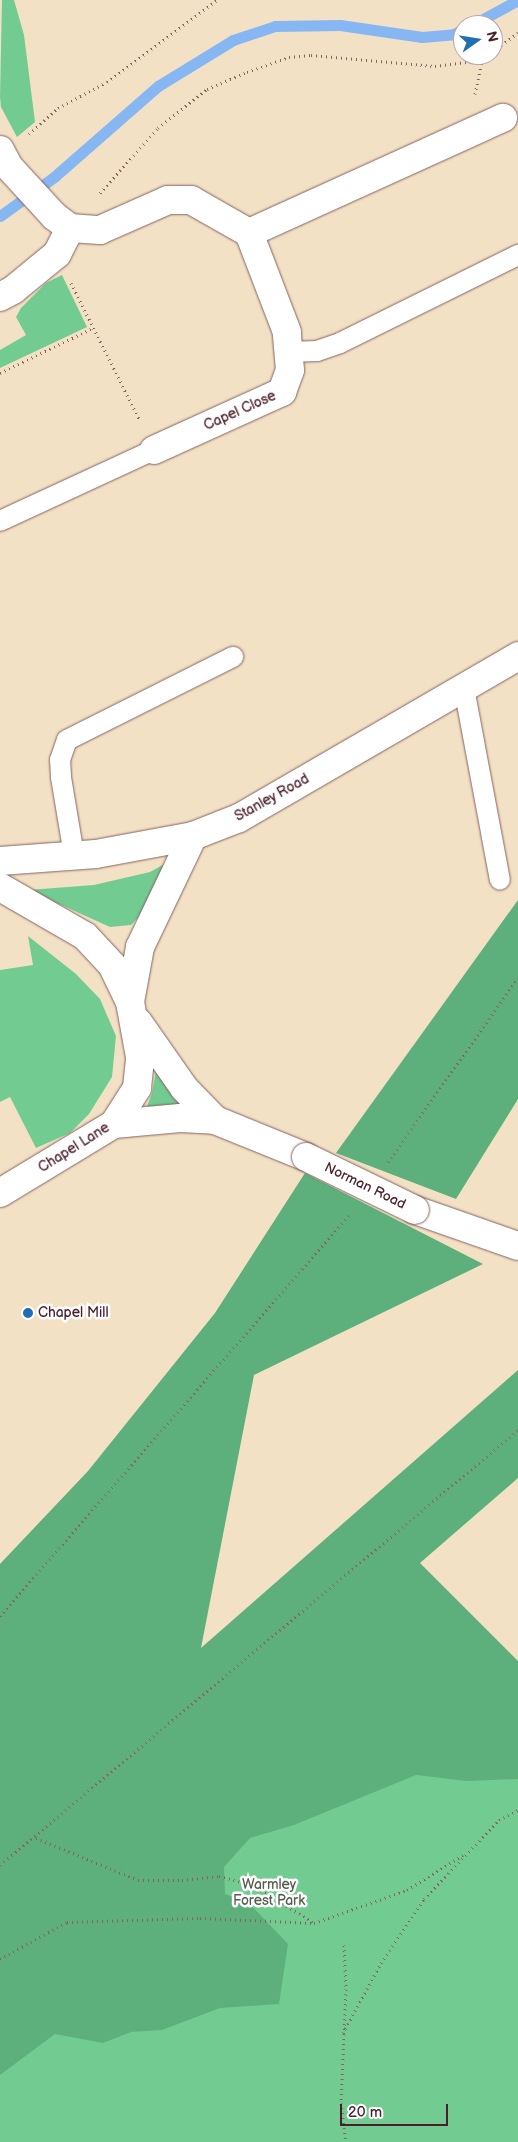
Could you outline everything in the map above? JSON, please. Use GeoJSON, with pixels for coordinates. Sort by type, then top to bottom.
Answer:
{"type":"FeatureCollection","features":[{"type":"Feature","properties":{"kind":"street"},"geometry":{"type":"LineString","coordinates":[[3,156],[62,222],[100,230],[168,200],[191,200],[248,233],[503,118]]}},
{"type":"Feature","properties":{"kind":"street"},"geometry":{"type":"LineString","coordinates":[[0,297],[13,290],[57,254],[62,222]]}},
{"type":"Feature","properties":{"kind":"street","name":"Capel Close"},"geometry":{"type":"LineString","coordinates":[[154,450],[282,392],[290,370],[287,332],[248,233]]}},
{"type":"Feature","properties":{"kind":"street","name":"Stanley Road"},"geometry":{"type":"LineString","coordinates":[[0,862],[74,856],[193,836],[239,818],[518,656]]}},
{"type":"Feature","properties":{"kind":"street","name":"Chapel Lane"},"geometry":{"type":"LineString","coordinates":[[132,1008],[140,947],[193,836]]}},
{"type":"Feature","properties":{"kind":"street","name":"Chapel Lane"},"geometry":{"type":"LineString","coordinates":[[0,887],[85,936],[112,965],[132,1008],[140,1057],[137,1088],[114,1124],[0,1193]]}},
{"type":"Feature","properties":{"kind":"street","name":"Norman Road"},"geometry":{"type":"LineString","coordinates":[[132,1008],[184,1088],[214,1120]]}},
{"type":"Feature","properties":{"kind":"street","name":"Norman Road"},"geometry":{"type":"LineString","coordinates":[[114,1124],[180,1118],[214,1120],[306,1157],[415,1210],[518,1246]]}},
{"type":"Feature","properties":{"kind":"lane"},"geometry":{"type":"LineString","coordinates":[[289,352],[317,351],[340,343],[518,255]]}},
{"type":"Feature","properties":{"kind":"lane"},"geometry":{"type":"LineString","coordinates":[[0,521],[154,450]]}},
{"type":"Feature","properties":{"kind":"lane"},"geometry":{"type":"LineString","coordinates":[[74,856],[61,768],[68,740],[233,657]]}},
{"type":"Feature","properties":{"kind":"lane"},"geometry":{"type":"LineString","coordinates":[[464,688],[500,880]]}},
{"type":"Feature","properties":{"kind":"path"},"geometry":{"type":"LineString","coordinates":[[3,156],[31,134],[58,108],[108,82],[217,0]]}},
{"type":"Feature","properties":{"kind":"path"},"geometry":{"type":"LineString","coordinates":[[503,44],[518,33]]}},
{"type":"Feature","properties":{"kind":"path"},"geometry":{"type":"LineString","coordinates":[[62,222],[158,128],[207,89],[247,72],[288,57],[311,55],[435,66],[453,64]]}},
{"type":"Feature","properties":{"kind":"path"},"geometry":{"type":"LineString","coordinates":[[57,254],[154,450]]}},
{"type":"Feature","properties":{"kind":"path"},"geometry":{"type":"LineString","coordinates":[[0,373],[93,328]]}},
{"type":"Feature","properties":{"kind":"path"},"geometry":{"type":"LineString","coordinates":[[382,1170],[518,978]]}},
{"type":"Feature","properties":{"kind":"path"},"geometry":{"type":"LineString","coordinates":[[0,1616],[354,1209]]}},
{"type":"Feature","properties":{"kind":"path"},"geometry":{"type":"LineString","coordinates":[[0,1866],[36,1838],[518,1430]]}},
{"type":"Feature","properties":{"kind":"path"},"geometry":{"type":"LineString","coordinates":[[343,2033],[381,1963],[424,1899],[463,1855],[499,1820],[518,1810]]}},
{"type":"Feature","properties":{"kind":"path"},"geometry":{"type":"LineString","coordinates":[[36,1838],[138,1880],[182,1880],[219,1876],[252,1885],[314,1923]]}},
{"type":"Feature","properties":{"kind":"path"},"geometry":{"type":"LineString","coordinates":[[0,1959],[67,1922],[200,1918],[314,1923],[407,1890],[463,1855]]}},
{"type":"Feature","properties":{"kind":"path"},"geometry":{"type":"LineString","coordinates":[[344,1945],[341,2103],[346,2142]]}},
{"type":"Feature","properties":{"kind":"green space"},"geometry":{"type":"Polygon","coordinates":[[[2,0],[14,0],[24,35],[35,122],[17,137],[1,107],[2,0]]]}},
{"type":"Feature","properties":{"kind":"green space"},"geometry":{"type":"Polygon","coordinates":[[[62,275],[87,327],[0,368],[0,350],[26,335],[16,317],[21,308],[46,283],[62,275]]]}},
{"type":"Feature","properties":{"kind":"green space"},"geometry":{"type":"Polygon","coordinates":[[[168,862],[155,901],[131,925],[110,927],[28,890],[94,885],[150,872],[168,862]]]}},
{"type":"Feature","properties":{"kind":"green space"},"geometry":{"type":"Polygon","coordinates":[[[518,900],[518,1099],[456,1199],[336,1153],[518,900]]]}},
{"type":"Feature","properties":{"kind":"green space"},"geometry":{"type":"Polygon","coordinates":[[[28,936],[76,974],[100,999],[116,1036],[112,1077],[89,1114],[70,1133],[36,1148],[10,1097],[0,1102],[0,970],[33,965],[28,936]]]}},
{"type":"Feature","properties":{"kind":"green space"},"geometry":{"type":"Polygon","coordinates":[[[160,1068],[190,1110],[144,1114],[152,1093],[156,1071],[160,1068]]]}},
{"type":"Feature","properties":{"kind":"green space"},"geometry":{"type":"Polygon","coordinates":[[[305,1173],[483,1264],[254,1375],[201,1648],[518,1370],[518,1478],[420,1563],[518,1661],[518,1779],[467,1781],[416,1775],[294,1825],[250,1838],[224,1867],[225,1894],[248,1902],[288,1944],[279,2004],[220,2008],[162,2030],[131,2032],[103,2043],[55,2034],[0,2075],[0,1564],[88,1471],[215,1313],[305,1173]]]}},
{"type":"Feature","properties":{"kind":"green space","name":"Warmley Forest Park"},"geometry":{"type":"Polygon","coordinates":[[[124,1552],[205,1653],[518,1667],[518,2142],[0,2142],[0,1689],[124,1552]]]}},
{"type":"Feature","properties":{"kind":"waterway"},"geometry":{"type":"LineString","coordinates":[[490,15],[518,0]]}},
{"type":"Feature","properties":{"kind":"waterway"},"geometry":{"type":"LineString","coordinates":[[0,216],[54,177],[158,86],[233,40],[275,26],[340,25],[422,37],[453,34]]}},
{"type":"Feature","properties":{"kind":"place","name":"Chapel Mill"},"geometry":{"type":"Point","coordinates":[28,1313]}}]}
